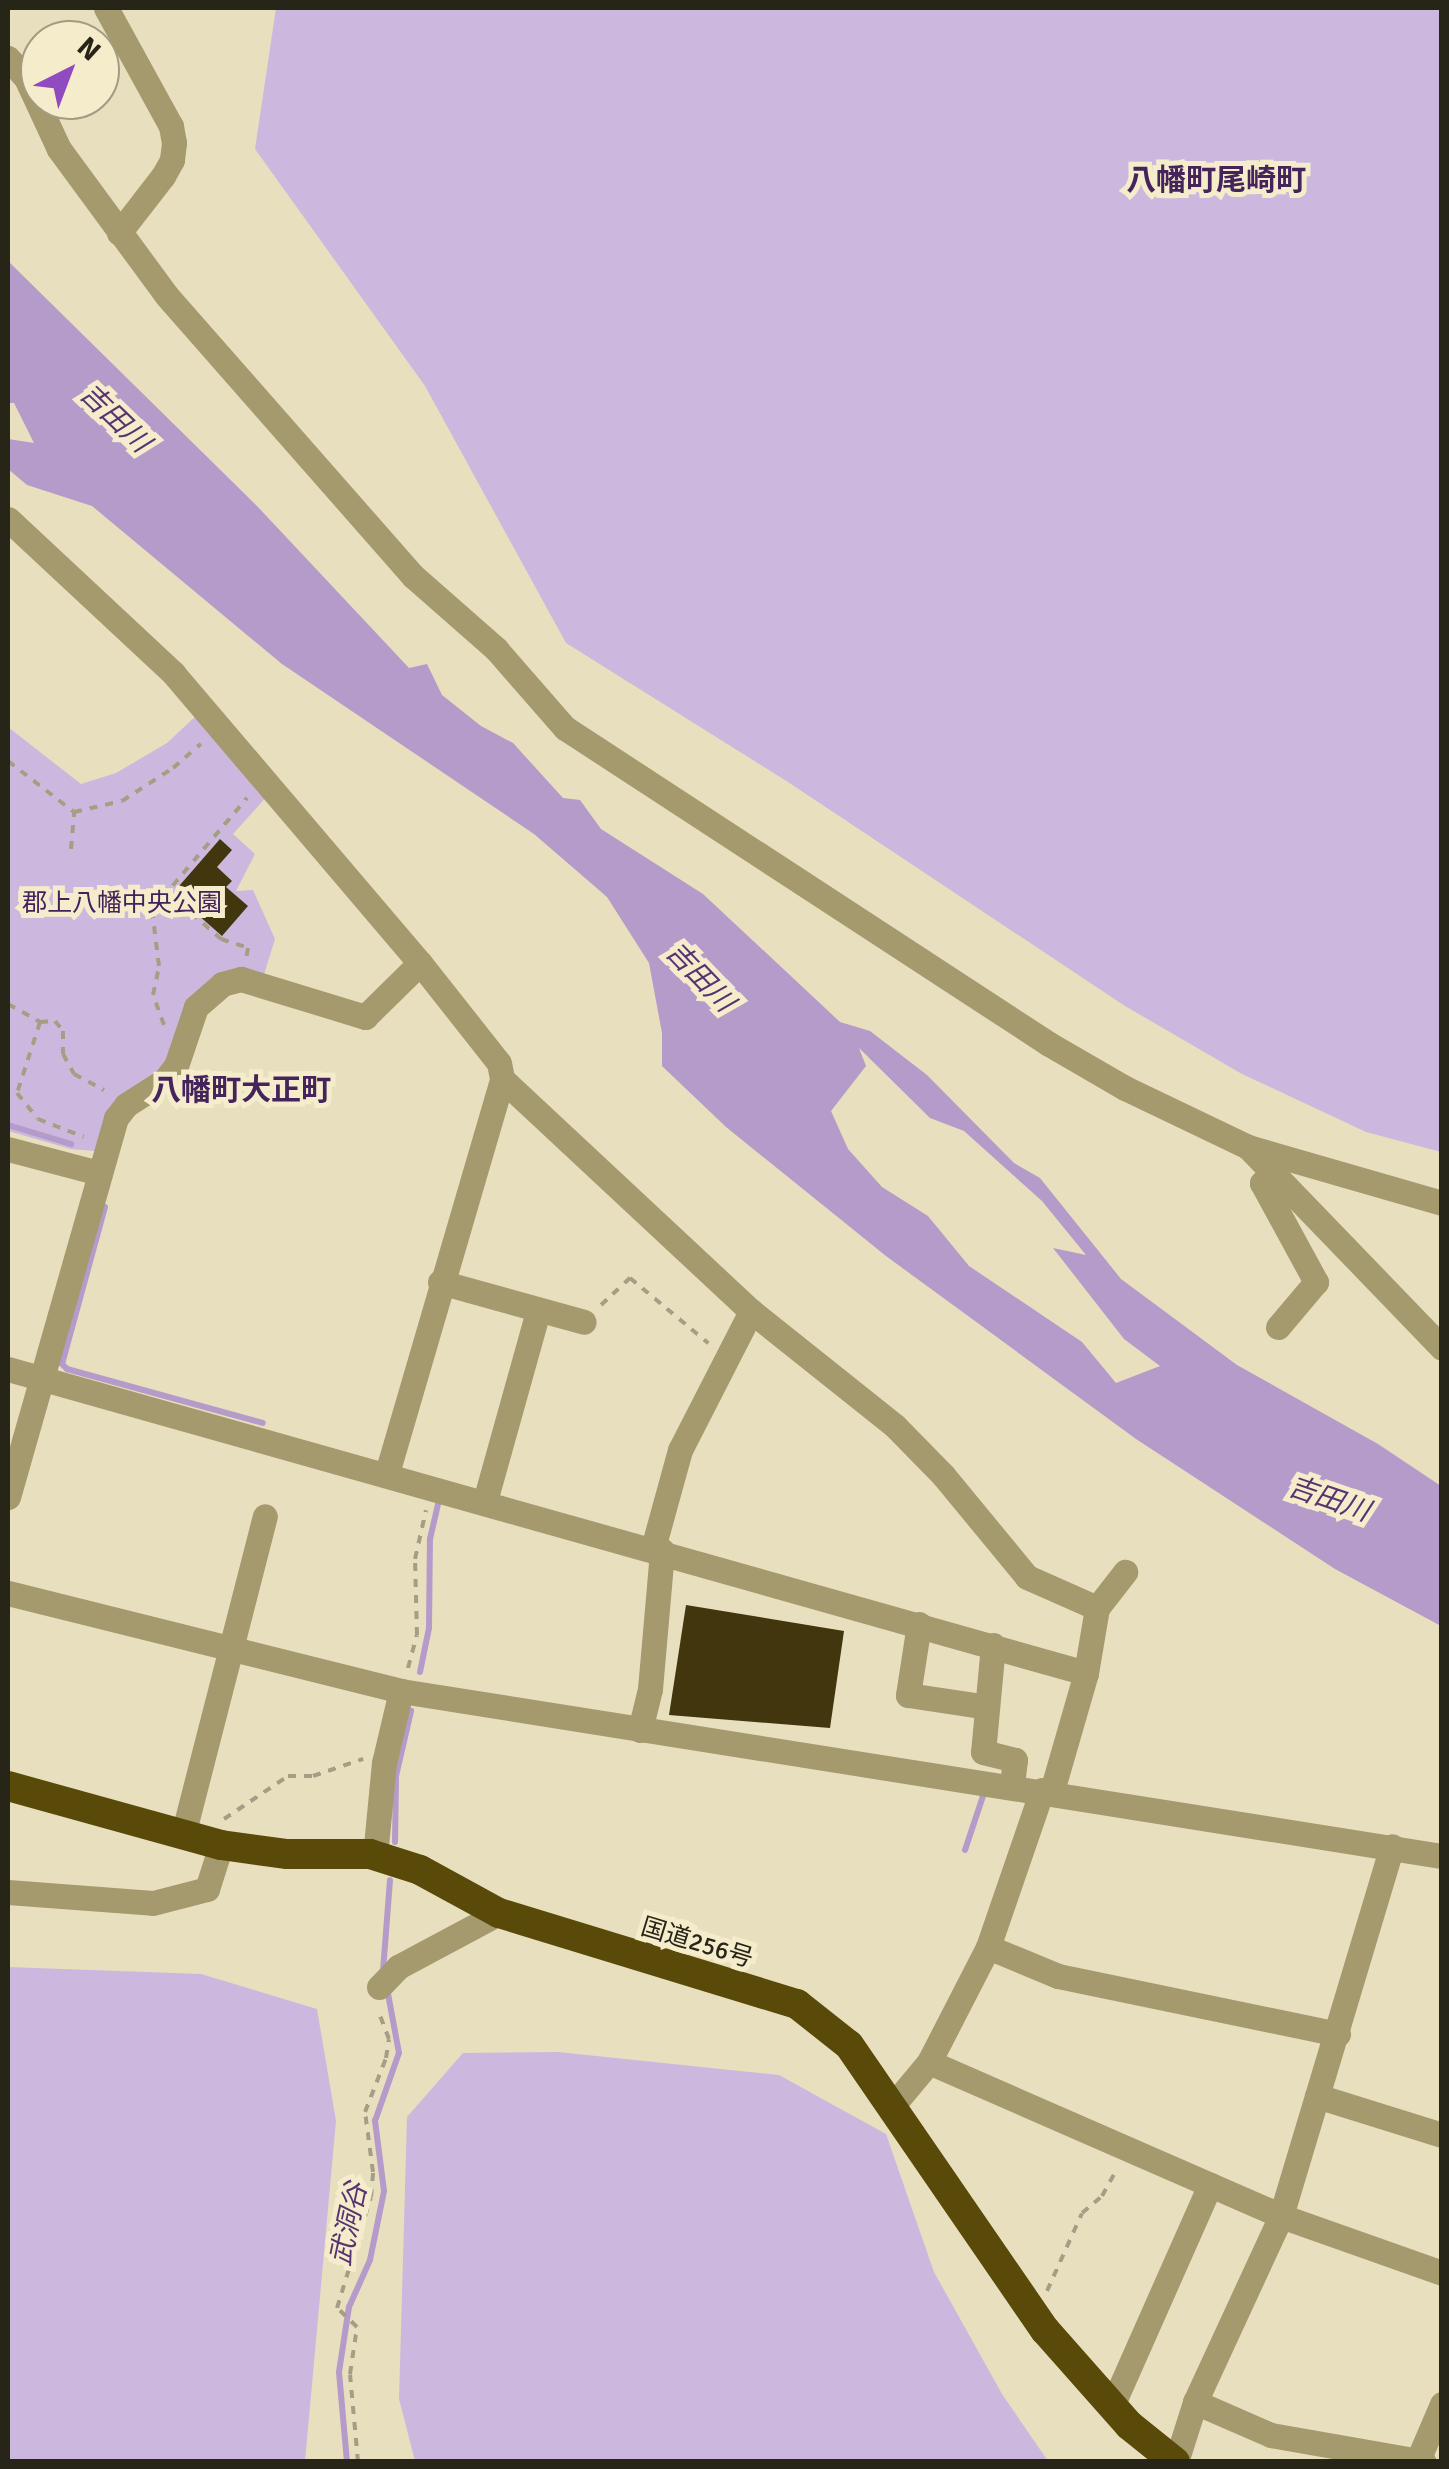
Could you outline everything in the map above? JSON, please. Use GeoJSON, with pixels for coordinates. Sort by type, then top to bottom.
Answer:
{"type":"FeatureCollection","features":[{"type":"Feature","properties":{"kind":"highway","name":"国道256号"},"geometry":{"type":"LineString","coordinates":[[8,1786],[200,1839],[287,1854],[375,1856],[420,1870],[499,1913],[797,2004],[849,2045],[894,2104],[1036,2317],[1112,2406],[1176,2462]]}},
{"type":"Feature","properties":{"kind":"street"},"geometry":{"type":"LineString","coordinates":[[106,8],[171,126],[174,143],[163,176],[119,233]]}},
{"type":"Feature","properties":{"kind":"street"},"geometry":{"type":"LineString","coordinates":[[8,58],[26,78],[58,149],[166,296],[413,576],[496,649],[566,728],[1050,1044],[1125,1088],[1248,1146],[1442,1203]]}},
{"type":"Feature","properties":{"kind":"street"},"geometry":{"type":"LineString","coordinates":[[8,523],[173,673],[210,735],[420,963],[499,1063],[502,1079],[387,1473]]}},
{"type":"Feature","properties":{"kind":"street"},"geometry":{"type":"LineString","coordinates":[[8,1497],[116,1118],[126,1105],[165,1080],[176,1066],[196,1008],[207,994],[241,979],[365,1017],[420,963]]}},
{"type":"Feature","properties":{"kind":"street"},"geometry":{"type":"LineString","coordinates":[[502,1079],[750,1310],[895,1426],[943,1475],[1027,1577],[1097,1608]]}},
{"type":"Feature","properties":{"kind":"street"},"geometry":{"type":"LineString","coordinates":[[1248,1146],[1442,1348]]}},
{"type":"Feature","properties":{"kind":"street"},"geometry":{"type":"LineString","coordinates":[[8,1149],[99,1173]]}},
{"type":"Feature","properties":{"kind":"street"},"geometry":{"type":"LineString","coordinates":[[1272,1172],[1262,1183],[1316,1282],[1278,1326]]}},
{"type":"Feature","properties":{"kind":"street"},"geometry":{"type":"LineString","coordinates":[[440,1282],[584,1322]]}},
{"type":"Feature","properties":{"kind":"street"},"geometry":{"type":"LineString","coordinates":[[640,1730],[650,1688],[658,1549],[680,1450],[750,1310]]}},
{"type":"Feature","properties":{"kind":"street"},"geometry":{"type":"LineString","coordinates":[[484,1501],[538,1312]]}},
{"type":"Feature","properties":{"kind":"street"},"geometry":{"type":"LineString","coordinates":[[8,1369],[658,1549],[1086,1673]]}},
{"type":"Feature","properties":{"kind":"street"},"geometry":{"type":"LineString","coordinates":[[8,1892],[153,1903],[207,1889],[200,1839],[230,1650],[264,1516]]}},
{"type":"Feature","properties":{"kind":"street"},"geometry":{"type":"LineString","coordinates":[[894,2104],[929,2062],[988,1947],[1086,1673],[1097,1608],[1125,1572]]}},
{"type":"Feature","properties":{"kind":"street"},"geometry":{"type":"LineString","coordinates":[[8,1593],[401,1691],[1012,1784],[1442,1856]]}},
{"type":"Feature","properties":{"kind":"street"},"geometry":{"type":"LineString","coordinates":[[919,1624],[908,1695],[987,1707]]}},
{"type":"Feature","properties":{"kind":"street"},"geometry":{"type":"LineString","coordinates":[[993,1645],[983,1752],[1015,1760],[1012,1784]]}},
{"type":"Feature","properties":{"kind":"street"},"geometry":{"type":"LineString","coordinates":[[375,1856],[387,1751],[401,1691]]}},
{"type":"Feature","properties":{"kind":"street"},"geometry":{"type":"LineString","coordinates":[[1176,2462],[1195,2402],[1281,2216],[1392,1846]]}},
{"type":"Feature","properties":{"kind":"street"},"geometry":{"type":"LineString","coordinates":[[378,1987],[398,1967],[499,1913]]}},
{"type":"Feature","properties":{"kind":"street"},"geometry":{"type":"LineString","coordinates":[[988,1947],[1058,1976],[1338,2034]]}},
{"type":"Feature","properties":{"kind":"street"},"geometry":{"type":"LineString","coordinates":[[929,2062],[1281,2216],[1442,2273]]}},
{"type":"Feature","properties":{"kind":"street"},"geometry":{"type":"LineString","coordinates":[[1317,2096],[1442,2135]]}},
{"type":"Feature","properties":{"kind":"street"},"geometry":{"type":"LineString","coordinates":[[1112,2406],[1210,2185]]}},
{"type":"Feature","properties":{"kind":"street"},"geometry":{"type":"LineString","coordinates":[[1195,2402],[1271,2435],[1421,2461],[1442,2404]]}},
{"type":"Feature","properties":{"kind":"path"},"geometry":{"type":"LineString","coordinates":[[210,735],[213,756]]}},
{"type":"Feature","properties":{"kind":"path"},"geometry":{"type":"LineString","coordinates":[[74,812],[122,801],[173,768],[210,735]]}},
{"type":"Feature","properties":{"kind":"path"},"geometry":{"type":"LineString","coordinates":[[8,761],[74,812]]}},
{"type":"Feature","properties":{"kind":"path"},"geometry":{"type":"LineString","coordinates":[[188,1030],[161,1024],[153,995],[159,966],[152,910],[250,794]]}},
{"type":"Feature","properties":{"kind":"path"},"geometry":{"type":"LineString","coordinates":[[71,849],[74,812]]}},
{"type":"Feature","properties":{"kind":"path"},"geometry":{"type":"LineString","coordinates":[[167,892],[221,938],[248,948],[241,979]]}},
{"type":"Feature","properties":{"kind":"path"},"geometry":{"type":"LineString","coordinates":[[8,1004],[40,1022],[55,1022],[63,1030],[63,1054],[74,1074],[104,1090]]}},
{"type":"Feature","properties":{"kind":"path"},"geometry":{"type":"LineString","coordinates":[[40,1022],[17,1094],[38,1120],[108,1146]]}},
{"type":"Feature","properties":{"kind":"path"},"geometry":{"type":"LineString","coordinates":[[584,1322],[630,1278],[726,1359]]}},
{"type":"Feature","properties":{"kind":"path"},"geometry":{"type":"LineString","coordinates":[[401,1691],[418,1635],[415,1560],[432,1486]]}},
{"type":"Feature","properties":{"kind":"path"},"geometry":{"type":"LineString","coordinates":[[200,1839],[288,1776],[313,1776],[387,1751]]}},
{"type":"Feature","properties":{"kind":"path"},"geometry":{"type":"LineString","coordinates":[[358,2462],[350,2374],[356,2327],[338,2308],[371,2196],[373,2172],[365,2112],[386,2058],[388,2039],[376,2004],[378,1987]]}},
{"type":"Feature","properties":{"kind":"path"},"geometry":{"type":"LineString","coordinates":[[1036,2317],[1082,2213],[1102,2196],[1128,2149]]}},
{"type":"Feature","properties":{"kind":"green space"},"geometry":{"type":"Polygon","coordinates":[[[276,8],[1441,8],[1441,1152],[1366,1132],[1242,1074],[1125,1006],[788,782],[566,643],[425,386],[255,149],[276,8]]]}},
{"type":"Feature","properties":{"kind":"green space","name":"郡上八幡中央公園"},"geometry":{"type":"Polygon","coordinates":[[[199,713],[269,794],[233,834],[255,854],[236,891],[253,890],[275,939],[262,981],[239,973],[94,1151],[71,1149],[8,1131],[8,727],[81,784],[116,773],[167,743],[199,713]]]}},
{"type":"Feature","properties":{"kind":"green space"},"geometry":{"type":"Polygon","coordinates":[[[8,1967],[201,1974],[317,2009],[336,2121],[305,2461],[8,2461],[8,1967]]]}},
{"type":"Feature","properties":{"kind":"green space"},"geometry":{"type":"Polygon","coordinates":[[[558,2052],[779,2075],[886,2134],[934,2272],[1002,2394],[1048,2461],[415,2461],[399,2399],[407,2117],[463,2053],[558,2052]]]}},
{"type":"Feature","properties":{"kind":"water","name":"吉田川"},"geometry":{"type":"Polygon","coordinates":[[[8,261],[257,506],[409,668],[427,664],[442,695],[481,726],[513,743],[563,798],[580,800],[601,829],[703,894],[840,1022],[870,1031],[927,1075],[1014,1163],[1040,1178],[1121,1279],[1237,1365],[1378,1444],[1441,1486],[1441,1626],[1335,1569],[1136,1439],[886,1256],[726,1127],[662,1066],[662,1033],[649,963],[607,897],[534,834],[282,664],[92,506],[27,485],[8,469],[8,439],[34,443],[14,403],[8,403],[8,261]],[[859,1048],[866,1066],[831,1111],[848,1149],[882,1187],[928,1216],[969,1266],[1082,1342],[1116,1383],[1160,1366],[1124,1339],[1053,1248],[1086,1255],[1042,1201],[964,1131],[930,1118],[859,1048]]]}},
{"type":"Feature","properties":{"kind":"building"},"geometry":{"type":"Polygon","coordinates":[[[220,839],[232,850],[217,867],[232,881],[226,887],[248,906],[222,936],[173,893],[220,839]]]}},
{"type":"Feature","properties":{"kind":"building"},"geometry":{"type":"Polygon","coordinates":[[[686,1605],[844,1631],[830,1728],[669,1715],[686,1605]]]}},
{"type":"Feature","properties":{"kind":"waterway"},"geometry":{"type":"LineString","coordinates":[[8,1125],[71,1144]]}},
{"type":"Feature","properties":{"kind":"waterway"},"geometry":{"type":"LineString","coordinates":[[105,1207],[62,1364],[67,1369],[263,1423]]}},
{"type":"Feature","properties":{"kind":"waterway","name":"武洞谷"},"geometry":{"type":"LineString","coordinates":[[420,1672],[429,1628],[430,1539],[438,1503]]}},
{"type":"Feature","properties":{"kind":"waterway","name":"武洞谷"},"geometry":{"type":"LineString","coordinates":[[395,1842],[396,1776],[411,1711]]}},
{"type":"Feature","properties":{"kind":"waterway"},"geometry":{"type":"LineString","coordinates":[[965,1850],[985,1790]]}},
{"type":"Feature","properties":{"kind":"waterway","name":"武洞谷"},"geometry":{"type":"LineString","coordinates":[[383,1971],[390,1880]]}},
{"type":"Feature","properties":{"kind":"waterway","name":"武洞谷"},"geometry":{"type":"LineString","coordinates":[[347,2462],[339,2372],[349,2307],[370,2260],[384,2191],[375,2121],[399,2053],[387,1988]]}},
{"type":"Feature","properties":{"kind":"district","name":"八幡町尾崎町"},"geometry":{"type":"Point","coordinates":[1216,181]}},
{"type":"Feature","properties":{"kind":"district","name":"八幡町大正町"},"geometry":{"type":"Point","coordinates":[241,1091]}}]}
